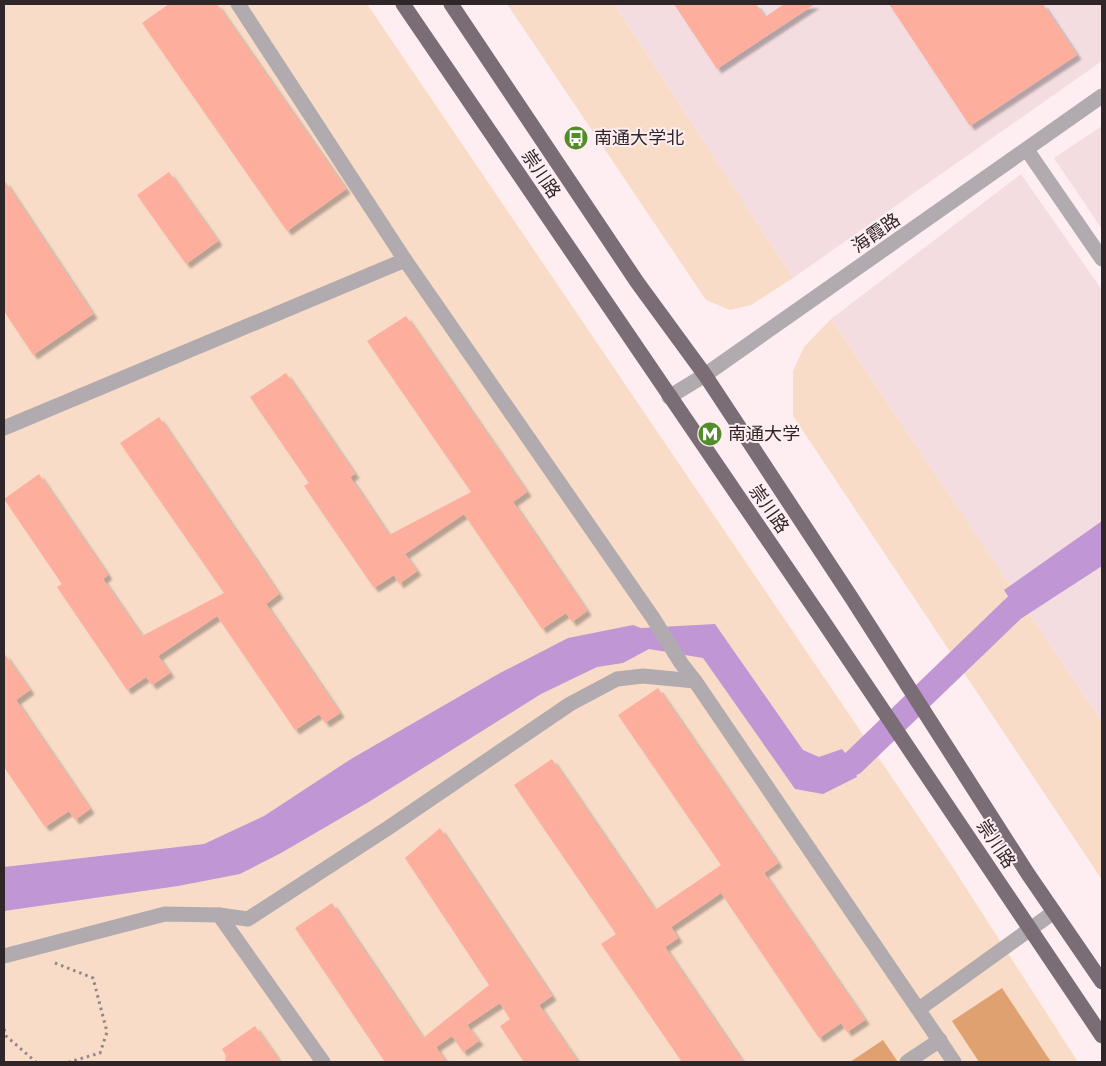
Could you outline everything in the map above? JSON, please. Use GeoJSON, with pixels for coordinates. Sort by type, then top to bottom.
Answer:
{"type":"FeatureCollection","features":[{"type":"Feature","properties":{"kind":"main road","name":"崇川路"},"geometry":{"type":"LineString","coordinates":[[403,4],[819,615],[1102,1036]]}},
{"type":"Feature","properties":{"kind":"main road","name":"崇川路"},"geometry":{"type":"LineString","coordinates":[[451,4],[637,282],[705,375],[1054,912],[1102,982]]}},
{"type":"Feature","properties":{"kind":"street"},"geometry":{"type":"LineString","coordinates":[[238,4],[405,260],[653,618],[680,663],[696,681],[954,1062]]}},
{"type":"Feature","properties":{"kind":"street","name":"海霞路"},"geometry":{"type":"LineString","coordinates":[[669,397],[705,375],[1102,96]]}},
{"type":"Feature","properties":{"kind":"street"},"geometry":{"type":"LineString","coordinates":[[1027,150],[1102,259]]}},
{"type":"Feature","properties":{"kind":"street"},"geometry":{"type":"LineString","coordinates":[[4,428],[405,260]]}},
{"type":"Feature","properties":{"kind":"street"},"geometry":{"type":"LineString","coordinates":[[4,956],[165,914],[219,915],[248,919],[388,828],[570,704],[617,679],[643,676],[696,681]]}},
{"type":"Feature","properties":{"kind":"street"},"geometry":{"type":"LineString","coordinates":[[919,1009],[1054,912]]}},
{"type":"Feature","properties":{"kind":"street"},"geometry":{"type":"LineString","coordinates":[[219,915],[323,1062]]}},
{"type":"Feature","properties":{"kind":"street"},"geometry":{"type":"LineString","coordinates":[[907,1062],[940,1040]]}},
{"type":"Feature","properties":{"kind":"path"},"geometry":{"type":"LineString","coordinates":[[25,950],[93,978],[107,1032],[100,1053],[69,1062]]}},
{"type":"Feature","properties":{"kind":"path"},"geometry":{"type":"LineString","coordinates":[[4,1029],[6,1036],[36,1062]]}},
{"type":"Feature","properties":{"kind":"shaded area","name":"南通大学"},"geometry":{"type":"Polygon","coordinates":[[[4,4],[367,4],[950,863],[1078,1062],[4,1062],[4,4]]]}},
{"type":"Feature","properties":{"kind":"shaded area"},"geometry":{"type":"Polygon","coordinates":[[[507,4],[614,4],[793,278],[751,305],[730,310],[706,300],[507,4]]]}},
{"type":"Feature","properties":{"kind":"shaded area"},"geometry":{"type":"Polygon","coordinates":[[[614,4],[1102,4],[1102,61],[793,278],[614,4]]]}},
{"type":"Feature","properties":{"kind":"shaded area"},"geometry":{"type":"Polygon","coordinates":[[[1102,126],[1102,229],[1054,158],[1102,126]]]}},
{"type":"Feature","properties":{"kind":"shaded area"},"geometry":{"type":"Polygon","coordinates":[[[1021,174],[1102,290],[1102,722],[831,319],[1021,174]]]}},
{"type":"Feature","properties":{"kind":"shaded area"},"geometry":{"type":"Polygon","coordinates":[[[831,319],[1102,722],[1102,880],[793,416],[793,371],[804,347],[831,319]]]}},
{"type":"Feature","properties":{"kind":"shaded area"},"geometry":{"type":"Polygon","coordinates":[[[1102,521],[1102,566],[1022,618],[1004,590],[1102,521]]]}},
{"type":"Feature","properties":{"kind":"shaded area"},"geometry":{"type":"Polygon","coordinates":[[[715,624],[803,750],[819,757],[842,749],[853,763],[857,777],[823,794],[795,789],[703,658],[649,649],[623,663],[597,667],[541,694],[372,800],[281,853],[240,874],[178,886],[4,911],[4,867],[204,844],[264,816],[351,759],[500,673],[568,638],[633,625],[641,628],[715,624]]]}},
{"type":"Feature","properties":{"kind":"shaded area"},"geometry":{"type":"Polygon","coordinates":[[[1002,988],[1051,1062],[979,1062],[952,1021],[1002,988]]]}},
{"type":"Feature","properties":{"kind":"shaded area"},"geometry":{"type":"Polygon","coordinates":[[[883,1040],[898,1062],[850,1062],[883,1040]]]}},
{"type":"Feature","properties":{"kind":"building"},"geometry":{"type":"Polygon","coordinates":[[[169,4],[217,4],[346,189],[287,231],[142,23],[169,4]]]}},
{"type":"Feature","properties":{"kind":"building"},"geometry":{"type":"Polygon","coordinates":[[[674,4],[756,4],[765,17],[784,4],[815,4],[717,69],[674,4]]]}},
{"type":"Feature","properties":{"kind":"building"},"geometry":{"type":"Polygon","coordinates":[[[889,4],[1043,4],[1077,55],[970,126],[889,4]]]}},
{"type":"Feature","properties":{"kind":"building"},"geometry":{"type":"Polygon","coordinates":[[[169,172],[218,241],[186,264],[137,195],[169,172]]]}},
{"type":"Feature","properties":{"kind":"building"},"geometry":{"type":"Polygon","coordinates":[[[4,180],[93,314],[33,355],[4,311],[4,180]]]}},
{"type":"Feature","properties":{"kind":"building"},"geometry":{"type":"Polygon","coordinates":[[[406,316],[527,492],[513,502],[587,611],[572,622],[566,613],[542,629],[464,514],[405,554],[417,571],[399,584],[394,575],[374,588],[304,486],[309,483],[250,397],[286,373],[355,474],[350,477],[389,535],[471,492],[367,341],[406,316]]]}},
{"type":"Feature","properties":{"kind":"building"},"geometry":{"type":"Polygon","coordinates":[[[159,417],[279,594],[266,604],[340,713],[325,723],[319,714],[295,730],[217,616],[158,656],[170,673],[152,685],[146,677],[127,690],[57,587],[62,584],[4,499],[39,474],[108,575],[103,579],[142,636],[224,593],[120,443],[159,417]]]}},
{"type":"Feature","properties":{"kind":"building"},"geometry":{"type":"Polygon","coordinates":[[[4,653],[30,690],[16,700],[90,809],[75,820],[69,811],[45,827],[4,767],[4,653]]]}},
{"type":"Feature","properties":{"kind":"building"},"geometry":{"type":"Polygon","coordinates":[[[658,688],[778,863],[764,873],[865,1020],[847,1032],[841,1023],[819,1038],[721,893],[671,927],[678,938],[665,947],[743,1062],[682,1062],[601,944],[616,934],[514,785],[552,759],[655,910],[721,865],[618,715],[658,688]]]}},
{"type":"Feature","properties":{"kind":"building"},"geometry":{"type":"Polygon","coordinates":[[[440,828],[552,996],[539,1005],[578,1062],[524,1062],[500,1026],[510,1019],[500,1003],[467,1025],[479,1041],[463,1052],[452,1036],[436,1047],[446,1062],[385,1062],[295,928],[332,903],[423,1038],[489,985],[405,858],[440,828]]]}},
{"type":"Feature","properties":{"kind":"building"},"geometry":{"type":"Polygon","coordinates":[[[255,1026],[280,1062],[225,1062],[226,1056],[222,1049],[255,1026]]]}},
{"type":"Feature","properties":{"kind":"waterway"},"geometry":{"type":"LineString","coordinates":[[853,763],[1015,607]]}},
{"type":"Feature","properties":{"kind":"place","name":"南通大学北"},"geometry":{"type":"Point","coordinates":[576,138]}},
{"type":"Feature","properties":{"kind":"place","name":"南通大学"},"geometry":{"type":"Point","coordinates":[710,434]}}]}
